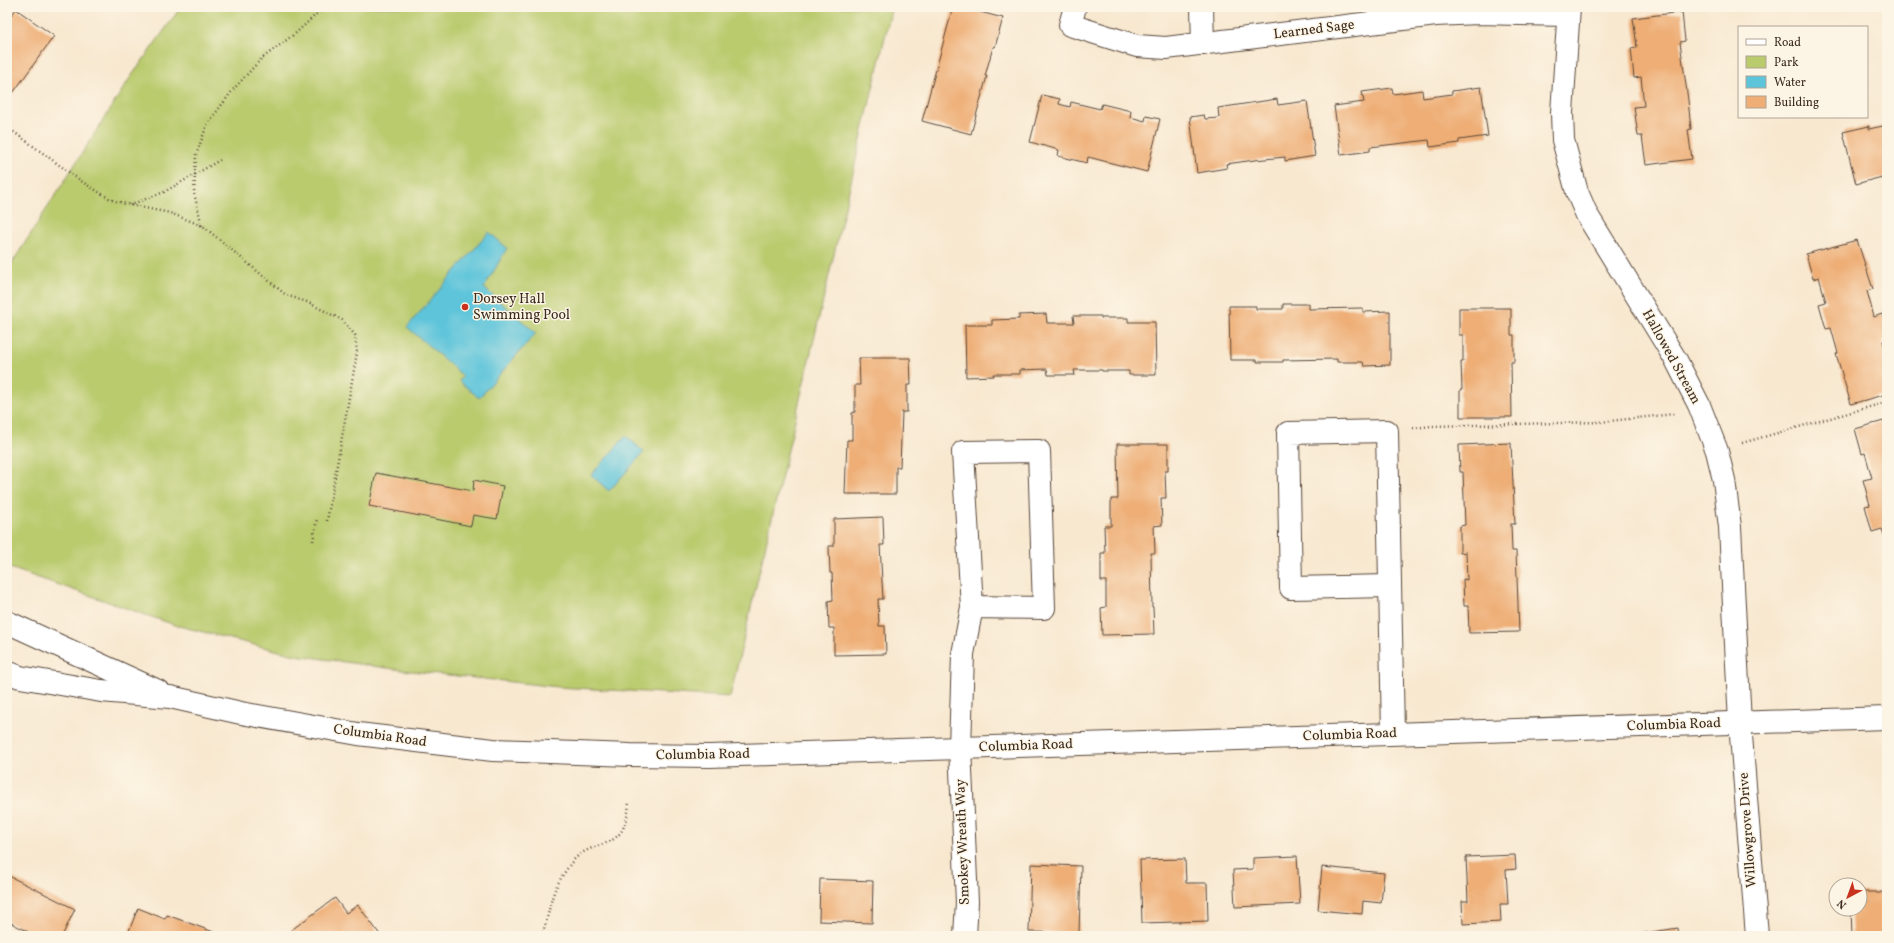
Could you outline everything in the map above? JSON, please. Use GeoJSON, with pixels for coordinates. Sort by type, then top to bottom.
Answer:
{"type":"FeatureCollection","features":[{"type":"Feature","properties":{"kind":"street","name":"Learned Sage"},"geometry":{"type":"LineString","coordinates":[[1075,7],[1070,25],[1137,46],[1166,48],[1436,15],[1569,11]]}},
{"type":"Feature","properties":{"kind":"street"},"geometry":{"type":"LineString","coordinates":[[1202,7],[1204,44]]}},
{"type":"Feature","properties":{"kind":"street","name":"Hallowed Stream"},"geometry":{"type":"LineString","coordinates":[[1569,11],[1562,120],[1563,140],[1576,192],[1587,215],[1676,360],[1699,405],[1717,451],[1724,480],[1730,527],[1740,723]]}},
{"type":"Feature","properties":{"kind":"street"},"geometry":{"type":"LineString","coordinates":[[1390,586],[1291,588],[1288,433],[1387,432],[1393,733]]}},
{"type":"Feature","properties":{"kind":"street","name":"Smokey Wreath Way"},"geometry":{"type":"LineString","coordinates":[[965,936],[967,902],[960,748],[963,654],[972,607],[963,452],[1039,450],[1044,608],[972,607]]}},
{"type":"Feature","properties":{"kind":"street","name":"Columbia Road"},"geometry":{"type":"LineString","coordinates":[[7,622],[109,667],[170,697]]}},
{"type":"Feature","properties":{"kind":"street","name":"Columbia Road"},"geometry":{"type":"LineString","coordinates":[[11,675],[101,691],[170,697],[241,713],[358,734],[493,750],[630,755],[710,756],[1887,718]]}},
{"type":"Feature","properties":{"kind":"street","name":"Willowgrove Drive"},"geometry":{"type":"LineString","coordinates":[[1740,723],[1757,936]]}},
{"type":"Feature","properties":{"kind":"path"},"geometry":{"type":"LineString","coordinates":[[203,226],[194,193],[194,175],[196,155],[207,125],[232,91],[261,59],[296,33],[324,7]]}},
{"type":"Feature","properties":{"kind":"path"},"geometry":{"type":"LineString","coordinates":[[7,127],[84,183],[112,200],[170,213],[203,226],[286,295],[307,302],[342,320],[355,335],[357,353],[327,520]]}},
{"type":"Feature","properties":{"kind":"path"},"geometry":{"type":"LineString","coordinates":[[130,205],[164,192],[220,160]]}},
{"type":"Feature","properties":{"kind":"path"},"geometry":{"type":"LineString","coordinates":[[1717,451],[1887,402]]}},
{"type":"Feature","properties":{"kind":"path"},"geometry":{"type":"LineString","coordinates":[[1387,432],[1432,426],[1600,422],[1670,415],[1699,405]]}},
{"type":"Feature","properties":{"kind":"path"},"geometry":{"type":"LineString","coordinates":[[313,541],[317,519]]}},
{"type":"Feature","properties":{"kind":"path"},"geometry":{"type":"LineString","coordinates":[[541,936],[557,884],[572,862],[590,849],[610,843],[622,832],[628,818],[629,801]]}},
{"type":"Feature","properties":{"kind":"green space"},"geometry":{"type":"Polygon","coordinates":[[[181,7],[892,7],[730,697],[558,687],[402,670],[295,655],[175,625],[7,567],[7,271],[130,78],[181,7]]]}},
{"type":"Feature","properties":{"kind":"water","name":"Dorsey Hall Swimming Pool"},"geometry":{"type":"Polygon","coordinates":[[[489,232],[507,248],[484,288],[536,333],[479,398],[459,381],[463,376],[407,327],[489,232]]]}},
{"type":"Feature","properties":{"kind":"water"},"geometry":{"type":"Polygon","coordinates":[[[626,436],[644,452],[609,491],[591,475],[626,436]]]}},
{"type":"Feature","properties":{"kind":"building"},"geometry":{"type":"Polygon","coordinates":[[[953,7],[961,7],[1003,18],[985,76],[987,76],[971,134],[922,121],[953,7]]]}},
{"type":"Feature","properties":{"kind":"building"},"geometry":{"type":"Polygon","coordinates":[[[16,9],[54,36],[13,93],[7,88],[7,21],[16,9]]]}},
{"type":"Feature","properties":{"kind":"building"},"geometry":{"type":"Polygon","coordinates":[[[1682,12],[1685,41],[1680,42],[1691,129],[1688,130],[1692,159],[1646,165],[1642,136],[1638,136],[1634,107],[1644,106],[1641,77],[1634,78],[1631,48],[1637,47],[1633,18],[1682,12]]]}},
{"type":"Feature","properties":{"kind":"building"},"geometry":{"type":"Polygon","coordinates":[[[1481,87],[1488,136],[1459,140],[1459,143],[1430,147],[1429,140],[1370,147],[1370,151],[1341,155],[1334,106],[1364,102],[1362,92],[1392,88],[1393,94],[1422,90],[1423,98],[1452,94],[1452,91],[1481,87]]]}},
{"type":"Feature","properties":{"kind":"building"},"geometry":{"type":"Polygon","coordinates":[[[1042,95],[1060,99],[1059,104],[1070,107],[1071,102],[1100,109],[1102,104],[1131,111],[1130,117],[1145,121],[1146,116],[1160,119],[1147,172],[1088,157],[1087,163],[1058,156],[1059,150],[1030,142],[1042,95]]]}},
{"type":"Feature","properties":{"kind":"building"},"geometry":{"type":"Polygon","coordinates":[[[1277,99],[1278,105],[1307,101],[1315,156],[1285,161],[1285,157],[1226,164],[1227,168],[1197,173],[1190,117],[1204,115],[1205,119],[1219,118],[1218,108],[1277,99]]]}},
{"type":"Feature","properties":{"kind":"building"},"geometry":{"type":"Polygon","coordinates":[[[1887,125],[1887,179],[1882,180],[1882,177],[1856,184],[1843,132],[1869,126],[1869,129],[1887,125]]]}},
{"type":"Feature","properties":{"kind":"building"},"geometry":{"type":"Polygon","coordinates":[[[1857,240],[1873,289],[1867,291],[1874,317],[1882,314],[1887,331],[1887,340],[1883,341],[1887,357],[1887,394],[1851,404],[1836,354],[1838,353],[1831,328],[1826,329],[1819,304],[1826,302],[1819,277],[1813,279],[1806,254],[1857,240]]]}},
{"type":"Feature","properties":{"kind":"building"},"geometry":{"type":"Polygon","coordinates":[[[1283,304],[1309,304],[1309,309],[1363,308],[1363,312],[1390,311],[1390,365],[1364,366],[1363,362],[1337,362],[1337,359],[1283,360],[1283,362],[1230,360],[1229,306],[1256,306],[1256,309],[1283,309],[1283,304]]]}},
{"type":"Feature","properties":{"kind":"building"},"geometry":{"type":"Polygon","coordinates":[[[1459,308],[1511,308],[1511,335],[1514,335],[1514,362],[1511,362],[1512,417],[1460,417],[1463,335],[1459,335],[1459,308]]]}},
{"type":"Feature","properties":{"kind":"building"},"geometry":{"type":"Polygon","coordinates":[[[1046,314],[1047,323],[1074,323],[1073,316],[1101,316],[1101,318],[1128,318],[1128,322],[1155,322],[1156,375],[1129,375],[1129,371],[1074,370],[1075,375],[1048,375],[1047,369],[1020,370],[1020,374],[993,374],[994,376],[966,377],[965,325],[992,325],[992,320],[1019,319],[1019,315],[1046,314]]]}},
{"type":"Feature","properties":{"kind":"building"},"geometry":{"type":"Polygon","coordinates":[[[859,358],[910,358],[911,385],[907,385],[907,412],[902,412],[900,467],[896,467],[896,494],[845,494],[847,440],[852,440],[852,413],[855,412],[855,385],[860,385],[859,358]]]}},
{"type":"Feature","properties":{"kind":"building"},"geometry":{"type":"Polygon","coordinates":[[[1887,420],[1887,544],[1882,529],[1872,532],[1865,506],[1870,505],[1863,480],[1872,478],[1865,453],[1862,454],[1855,429],[1887,420]]]}},
{"type":"Feature","properties":{"kind":"building"},"geometry":{"type":"Polygon","coordinates":[[[1511,443],[1515,524],[1511,524],[1512,551],[1516,551],[1519,632],[1469,633],[1468,606],[1464,606],[1463,579],[1467,580],[1466,552],[1460,553],[1460,526],[1465,525],[1463,472],[1460,472],[1459,445],[1511,443]]]}},
{"type":"Feature","properties":{"kind":"building"},"geometry":{"type":"Polygon","coordinates":[[[1117,444],[1168,444],[1168,471],[1165,471],[1166,498],[1161,498],[1162,525],[1154,526],[1155,553],[1151,553],[1154,634],[1102,635],[1101,608],[1106,607],[1106,581],[1101,581],[1101,553],[1105,553],[1104,526],[1111,526],[1111,499],[1118,499],[1117,444]]]}},
{"type":"Feature","properties":{"kind":"building"},"geometry":{"type":"Polygon","coordinates":[[[376,473],[473,491],[474,480],[503,486],[497,519],[473,515],[471,526],[369,506],[376,473]]]}},
{"type":"Feature","properties":{"kind":"building"},"geometry":{"type":"Polygon","coordinates":[[[883,517],[884,545],[880,545],[883,599],[878,599],[879,626],[885,626],[886,654],[834,655],[834,628],[829,628],[828,601],[833,600],[829,546],[834,546],[834,519],[883,517]]]}},
{"type":"Feature","properties":{"kind":"building"},"geometry":{"type":"Polygon","coordinates":[[[1515,855],[1516,869],[1506,870],[1508,904],[1500,904],[1501,922],[1463,924],[1462,901],[1468,901],[1466,857],[1515,855]]]}},
{"type":"Feature","properties":{"kind":"building"},"geometry":{"type":"Polygon","coordinates":[[[1297,856],[1300,904],[1235,907],[1233,870],[1253,869],[1253,858],[1297,856]]]}},
{"type":"Feature","properties":{"kind":"building"},"geometry":{"type":"Polygon","coordinates":[[[1185,859],[1186,883],[1207,883],[1208,921],[1142,923],[1140,860],[1185,859]]]}},
{"type":"Feature","properties":{"kind":"building"},"geometry":{"type":"Polygon","coordinates":[[[1031,864],[1081,866],[1079,933],[1029,932],[1031,864]]]}},
{"type":"Feature","properties":{"kind":"building"},"geometry":{"type":"Polygon","coordinates":[[[1322,867],[1384,873],[1381,903],[1363,901],[1362,914],[1318,910],[1322,867]]]}},
{"type":"Feature","properties":{"kind":"building"},"geometry":{"type":"Polygon","coordinates":[[[7,875],[75,909],[62,936],[25,936],[27,931],[7,921],[7,875]]]}},
{"type":"Feature","properties":{"kind":"building"},"geometry":{"type":"Polygon","coordinates":[[[820,879],[873,881],[872,923],[819,921],[820,879]]]}},
{"type":"Feature","properties":{"kind":"building"},"geometry":{"type":"Polygon","coordinates":[[[1868,892],[1887,892],[1887,936],[1852,936],[1851,917],[1868,917],[1868,892]]]}},
{"type":"Feature","properties":{"kind":"building"},"geometry":{"type":"Polygon","coordinates":[[[335,898],[346,913],[358,905],[381,936],[294,936],[290,931],[335,898]]]}},
{"type":"Feature","properties":{"kind":"building"},"geometry":{"type":"Polygon","coordinates":[[[138,908],[165,919],[167,915],[219,934],[218,936],[127,936],[138,908]]]}},
{"type":"Feature","properties":{"kind":"building"},"geometry":{"type":"Polygon","coordinates":[[[1678,928],[1679,936],[1632,936],[1632,935],[1678,928]]]}},
{"type":"Feature","properties":{"kind":"place","name":"Dorsey Hall Swimming Pool"},"geometry":{"type":"Point","coordinates":[465,307]}}]}
